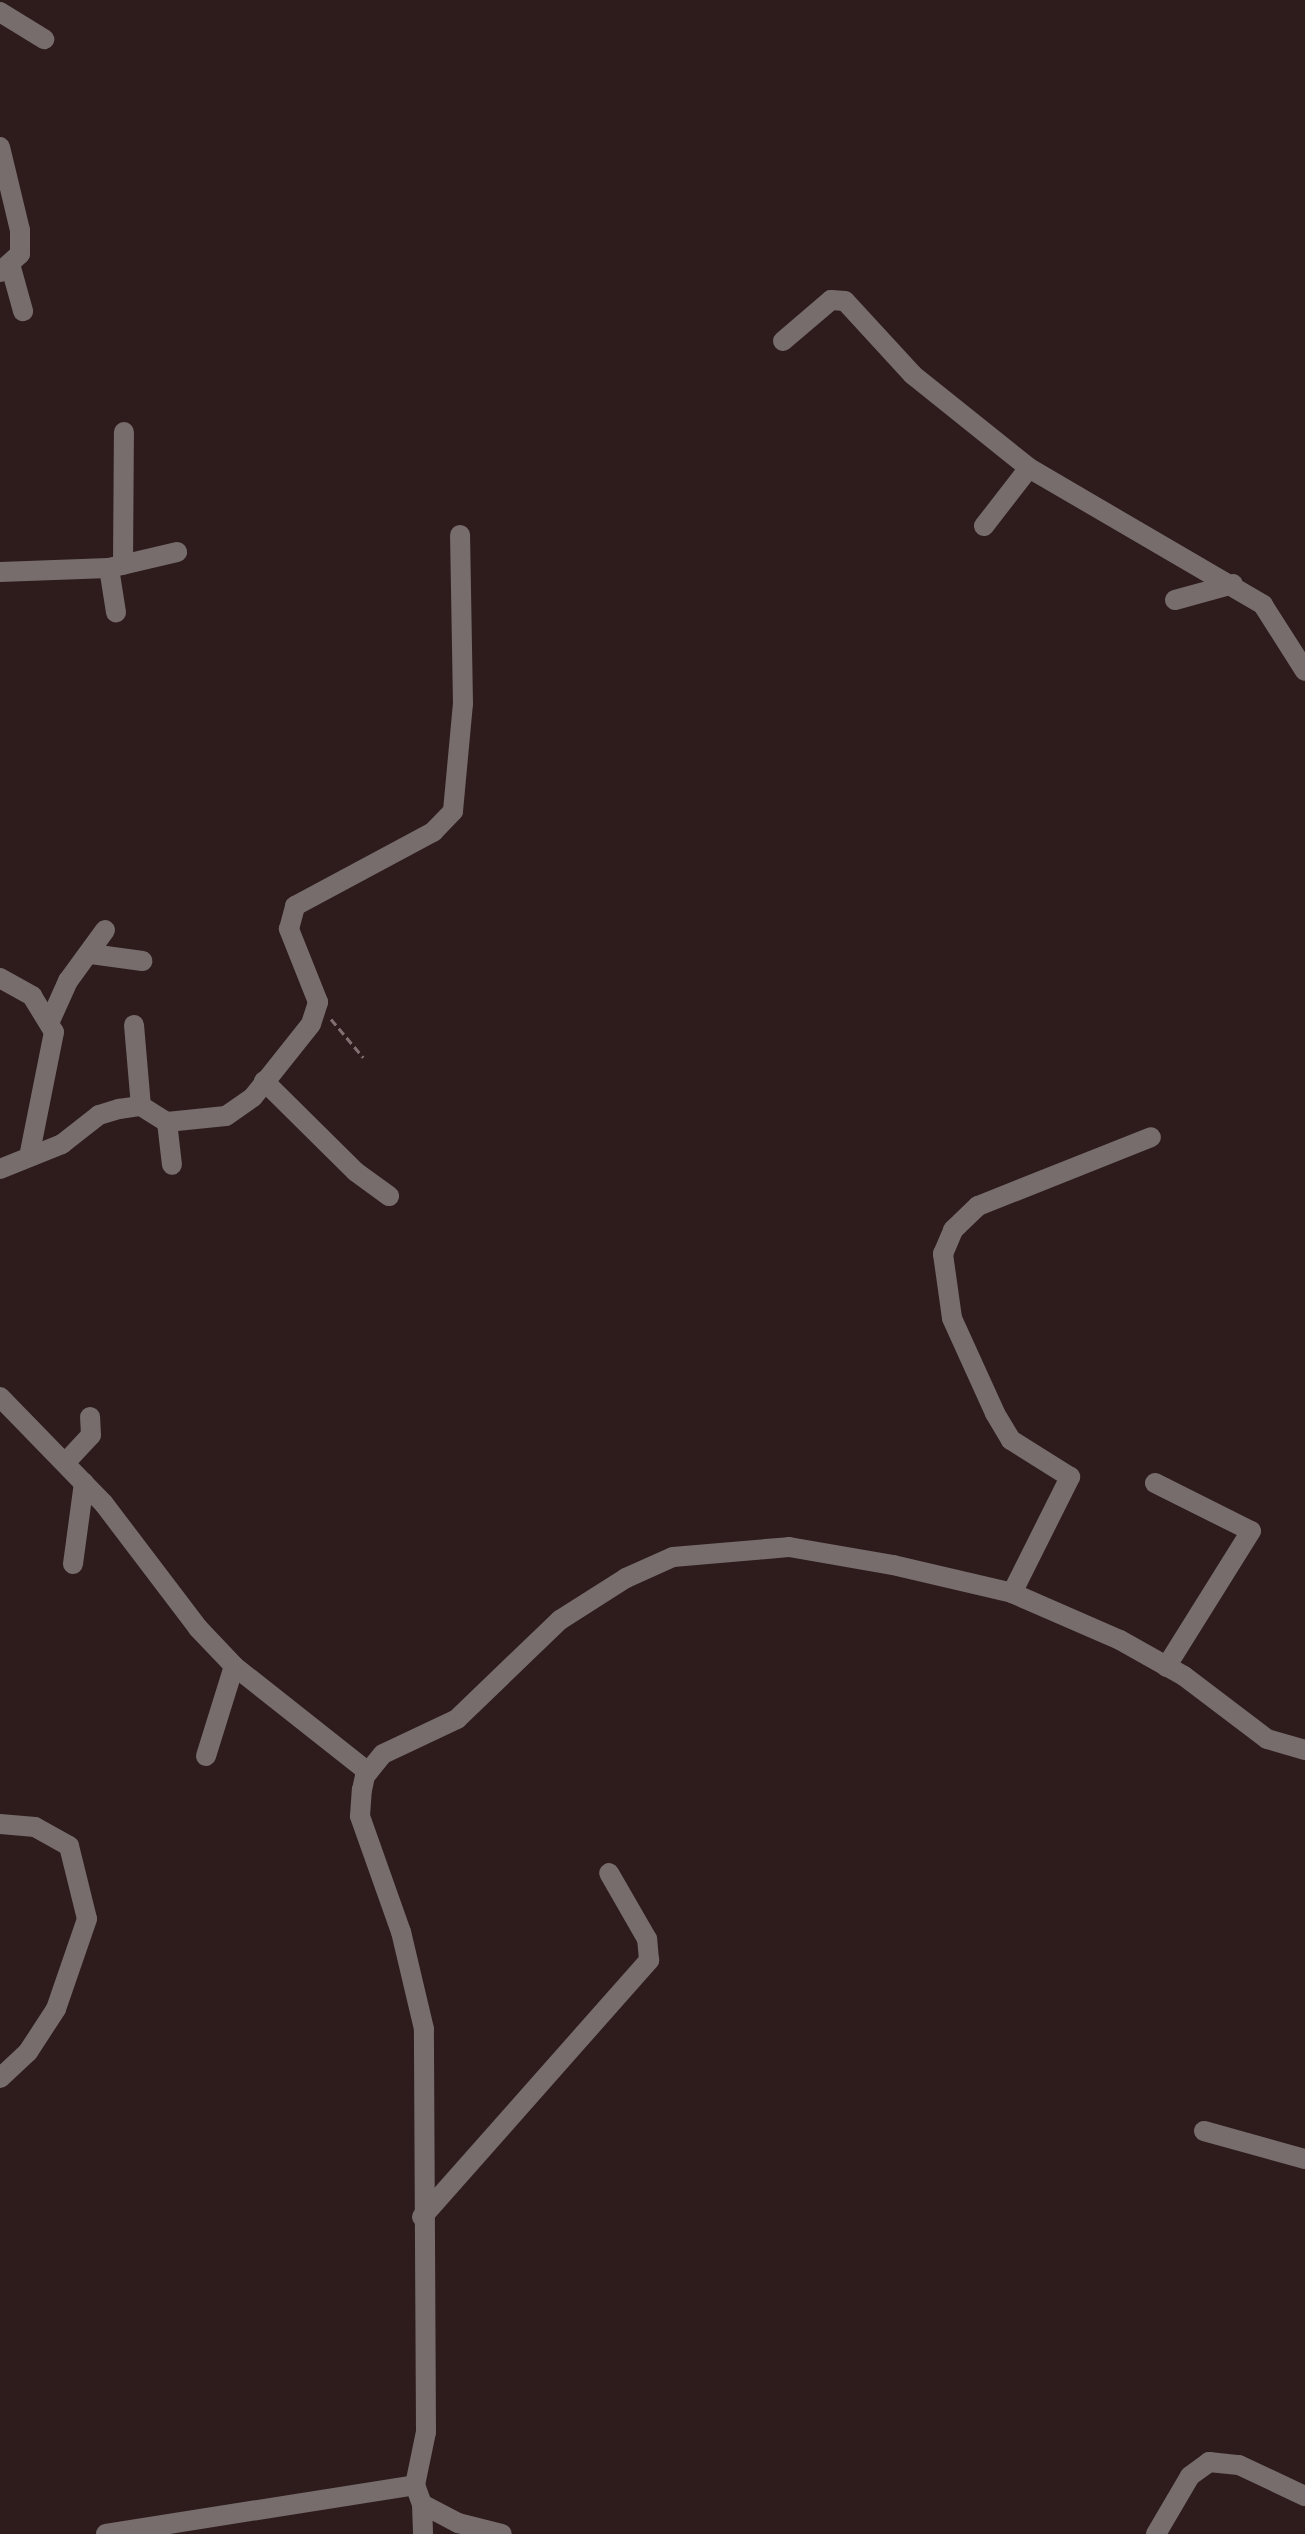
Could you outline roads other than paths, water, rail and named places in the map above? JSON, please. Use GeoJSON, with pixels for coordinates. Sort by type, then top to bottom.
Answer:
{"type":"FeatureCollection","features":[{"type":"Feature","properties":{"kind":"street"},"geometry":{"type":"LineString","coordinates":[[0,12],[44,39]]}},
{"type":"Feature","properties":{"kind":"street"},"geometry":{"type":"LineString","coordinates":[[0,147],[20,230],[20,254],[5,268],[23,311]]}},
{"type":"Feature","properties":{"kind":"street"},"geometry":{"type":"LineString","coordinates":[[783,341],[831,300],[845,301],[913,375],[1029,468],[1233,584],[1263,605],[1305,671]]}},
{"type":"Feature","properties":{"kind":"street"},"geometry":{"type":"LineString","coordinates":[[116,612],[124,432]]}},
{"type":"Feature","properties":{"kind":"street"},"geometry":{"type":"LineString","coordinates":[[984,526],[1029,468]]}},
{"type":"Feature","properties":{"kind":"street"},"geometry":{"type":"LineString","coordinates":[[0,1169],[62,1144],[99,1115],[141,1106],[167,1122],[226,1116],[253,1097],[317,1011],[314,985],[289,929],[295,906],[433,832],[453,811],[463,692],[460,535]]}},
{"type":"Feature","properties":{"kind":"street"},"geometry":{"type":"LineString","coordinates":[[0,572],[116,567],[177,552]]}},
{"type":"Feature","properties":{"kind":"street"},"geometry":{"type":"LineString","coordinates":[[1175,600],[1233,584]]}},
{"type":"Feature","properties":{"kind":"street"},"geometry":{"type":"LineString","coordinates":[[29,1157],[53,1056],[50,1021],[68,981],[91,954],[105,930]]}},
{"type":"Feature","properties":{"kind":"street"},"geometry":{"type":"LineString","coordinates":[[91,954],[143,961]]}},
{"type":"Feature","properties":{"kind":"street"},"geometry":{"type":"LineString","coordinates":[[0,978],[32,996],[50,1021]]}},
{"type":"Feature","properties":{"kind":"street"},"geometry":{"type":"LineString","coordinates":[[134,1025],[141,1106]]}},
{"type":"Feature","properties":{"kind":"street"},"geometry":{"type":"LineString","coordinates":[[264,1081],[356,1172],[389,1196]]}},
{"type":"Feature","properties":{"kind":"street"},"geometry":{"type":"LineString","coordinates":[[167,1122],[172,1165]]}},
{"type":"Feature","properties":{"kind":"street"},"geometry":{"type":"LineString","coordinates":[[1012,1593],[1070,1477],[1011,1440],[995,1413],[952,1318],[943,1254],[953,1230],[978,1206],[1151,1137]]}},
{"type":"Feature","properties":{"kind":"street"},"geometry":{"type":"LineString","coordinates":[[0,1397],[84,1483],[234,1666],[368,1772]]}},
{"type":"Feature","properties":{"kind":"street"},"geometry":{"type":"LineString","coordinates":[[65,1463],[91,1435],[90,1417]]}},
{"type":"Feature","properties":{"kind":"street"},"geometry":{"type":"LineString","coordinates":[[73,1564],[84,1483]]}},
{"type":"Feature","properties":{"kind":"street"},"geometry":{"type":"LineString","coordinates":[[1155,1483],[1251,1531],[1166,1667]]}},
{"type":"Feature","properties":{"kind":"street"},"geometry":{"type":"LineString","coordinates":[[423,2534],[419,2495],[426,2432],[422,2217],[427,2110],[424,2029],[401,1932],[360,1816],[368,1772],[383,1754],[457,1719],[487,1695],[560,1620],[626,1578],[673,1557],[789,1547],[1012,1593],[1166,1667],[1267,1739],[1305,1750]]}},
{"type":"Feature","properties":{"kind":"street"},"geometry":{"type":"LineString","coordinates":[[206,1756],[234,1666]]}},
{"type":"Feature","properties":{"kind":"street"},"geometry":{"type":"LineString","coordinates":[[0,1824],[35,1827],[69,1846],[87,1919],[56,2009],[28,2052],[0,2078]]}},
{"type":"Feature","properties":{"kind":"street"},"geometry":{"type":"LineString","coordinates":[[422,2217],[649,1960],[647,1939],[609,1873]]}},
{"type":"Feature","properties":{"kind":"street"},"geometry":{"type":"LineString","coordinates":[[1204,2131],[1305,2159]]}},
{"type":"Feature","properties":{"kind":"street"},"geometry":{"type":"LineString","coordinates":[[1156,2534],[1190,2476],[1209,2462],[1239,2465],[1305,2496]]}},
{"type":"Feature","properties":{"kind":"street"},"geometry":{"type":"LineString","coordinates":[[106,2534],[219,2525],[419,2495],[458,2523],[502,2534]]}}]}
